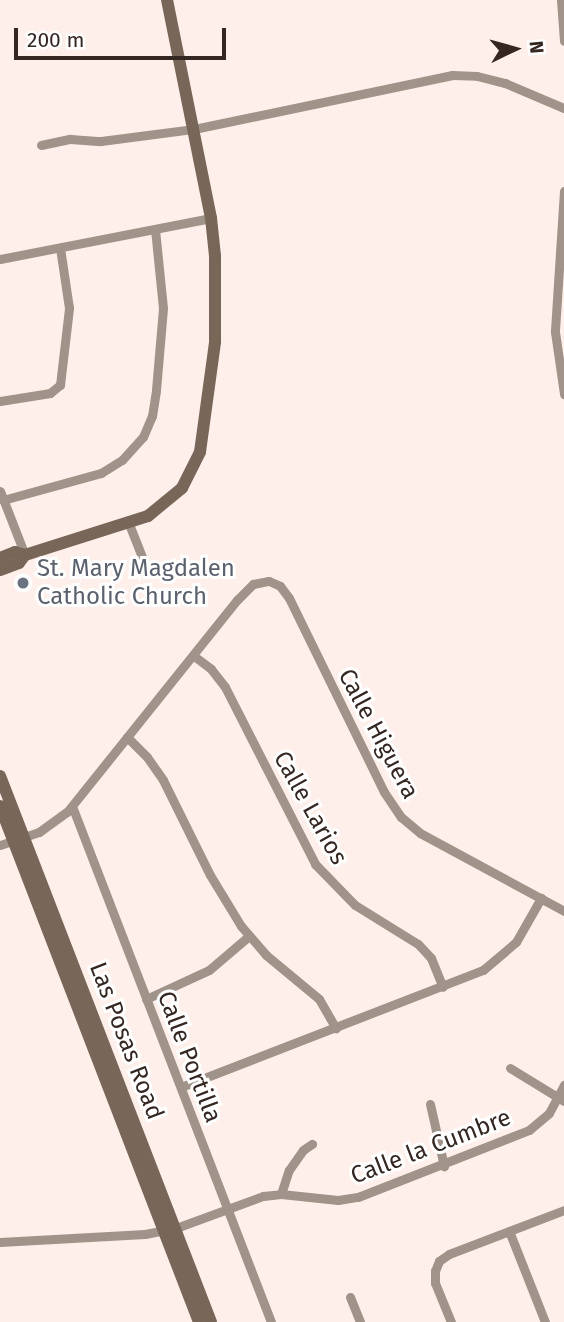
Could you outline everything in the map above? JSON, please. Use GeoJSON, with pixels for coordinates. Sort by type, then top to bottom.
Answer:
{"type":"FeatureCollection","features":[{"type":"Feature","properties":{"kind":"street"},"geometry":{"type":"LineString","coordinates":[[0,558],[15,552],[25,555],[129,524],[152,514],[174,496],[191,474],[200,452],[216,324],[216,281],[211,218],[167,0]]}},
{"type":"Feature","properties":{"kind":"street"},"geometry":{"type":"LineString","coordinates":[[561,0],[564,41]]}},
{"type":"Feature","properties":{"kind":"street"},"geometry":{"type":"LineString","coordinates":[[41,145],[70,139],[101,141],[194,129],[452,75],[477,76],[505,83],[564,108]]}},
{"type":"Feature","properties":{"kind":"street"},"geometry":{"type":"LineString","coordinates":[[564,191],[555,332],[556,360],[564,394]]}},
{"type":"Feature","properties":{"kind":"street"},"geometry":{"type":"LineString","coordinates":[[0,259],[211,218]]}},
{"type":"Feature","properties":{"kind":"street"},"geometry":{"type":"LineString","coordinates":[[25,555],[2,495],[101,473],[122,460],[143,437],[152,416],[163,308],[155,229]]}},
{"type":"Feature","properties":{"kind":"street"},"geometry":{"type":"LineString","coordinates":[[0,401],[50,393],[60,385],[69,307],[60,248]]}},
{"type":"Feature","properties":{"kind":"street"},"geometry":{"type":"LineString","coordinates":[[129,524],[148,572]]}},
{"type":"Feature","properties":{"kind":"street"},"geometry":{"type":"LineString","coordinates":[[0,570],[19,563],[25,555]]}},
{"type":"Feature","properties":{"kind":"street","name":"Calle Higuera"},"geometry":{"type":"LineString","coordinates":[[194,656],[249,587],[269,582],[280,586],[289,598],[378,780],[401,817],[420,833],[564,911]]}},
{"type":"Feature","properties":{"kind":"street"},"geometry":{"type":"LineString","coordinates":[[0,845],[54,824],[72,806],[194,656]]}},
{"type":"Feature","properties":{"kind":"street","name":"Calle Larios"},"geometry":{"type":"LineString","coordinates":[[194,656],[216,675],[225,687],[315,864],[355,905],[418,944],[435,965],[443,987]]}},
{"type":"Feature","properties":{"kind":"street"},"geometry":{"type":"LineString","coordinates":[[127,737],[147,757],[163,780],[210,874],[249,936],[319,999],[336,1028]]}},
{"type":"Feature","properties":{"kind":"street","name":"Las Posas Road"},"geometry":{"type":"LineString","coordinates":[[0,776],[19,839],[170,1229],[211,1322]]}},
{"type":"Feature","properties":{"kind":"street","name":"Las Posas Road"},"geometry":{"type":"LineString","coordinates":[[0,806],[19,839]]}},
{"type":"Feature","properties":{"kind":"street","name":"Calle Portilla"},"geometry":{"type":"LineString","coordinates":[[72,806],[271,1322]]}},
{"type":"Feature","properties":{"kind":"street"},"geometry":{"type":"LineString","coordinates":[[181,1087],[483,970],[501,958],[522,933],[541,898]]}},
{"type":"Feature","properties":{"kind":"street"},"geometry":{"type":"LineString","coordinates":[[146,999],[209,970],[249,936]]}},
{"type":"Feature","properties":{"kind":"street"},"geometry":{"type":"LineString","coordinates":[[510,1068],[561,1099]]}},
{"type":"Feature","properties":{"kind":"street","name":"Calle la Cumbre"},"geometry":{"type":"LineString","coordinates":[[0,1242],[104,1234],[131,1237],[170,1229],[263,1196],[281,1194],[347,1199],[374,1193],[529,1130],[545,1118],[561,1099],[564,1084]]}},
{"type":"Feature","properties":{"kind":"street"},"geometry":{"type":"LineString","coordinates":[[430,1104],[443,1166]]}},
{"type":"Feature","properties":{"kind":"street"},"geometry":{"type":"LineString","coordinates":[[281,1194],[289,1170],[303,1150],[312,1144]]}},
{"type":"Feature","properties":{"kind":"street"},"geometry":{"type":"LineString","coordinates":[[451,1322],[435,1283],[435,1271],[439,1261],[449,1254],[564,1210]]}},
{"type":"Feature","properties":{"kind":"street","name":"Las Posas Road"},"geometry":{"type":"LineString","coordinates":[[170,1229],[199,1322]]}},
{"type":"Feature","properties":{"kind":"street"},"geometry":{"type":"LineString","coordinates":[[509,1231],[545,1322]]}},
{"type":"Feature","properties":{"kind":"street"},"geometry":{"type":"LineString","coordinates":[[350,1297],[360,1322]]}},
{"type":"Feature","properties":{"kind":"place","name":"St. Mary Magdalen Catholic Church"},"geometry":{"type":"Point","coordinates":[23,583]}}]}
